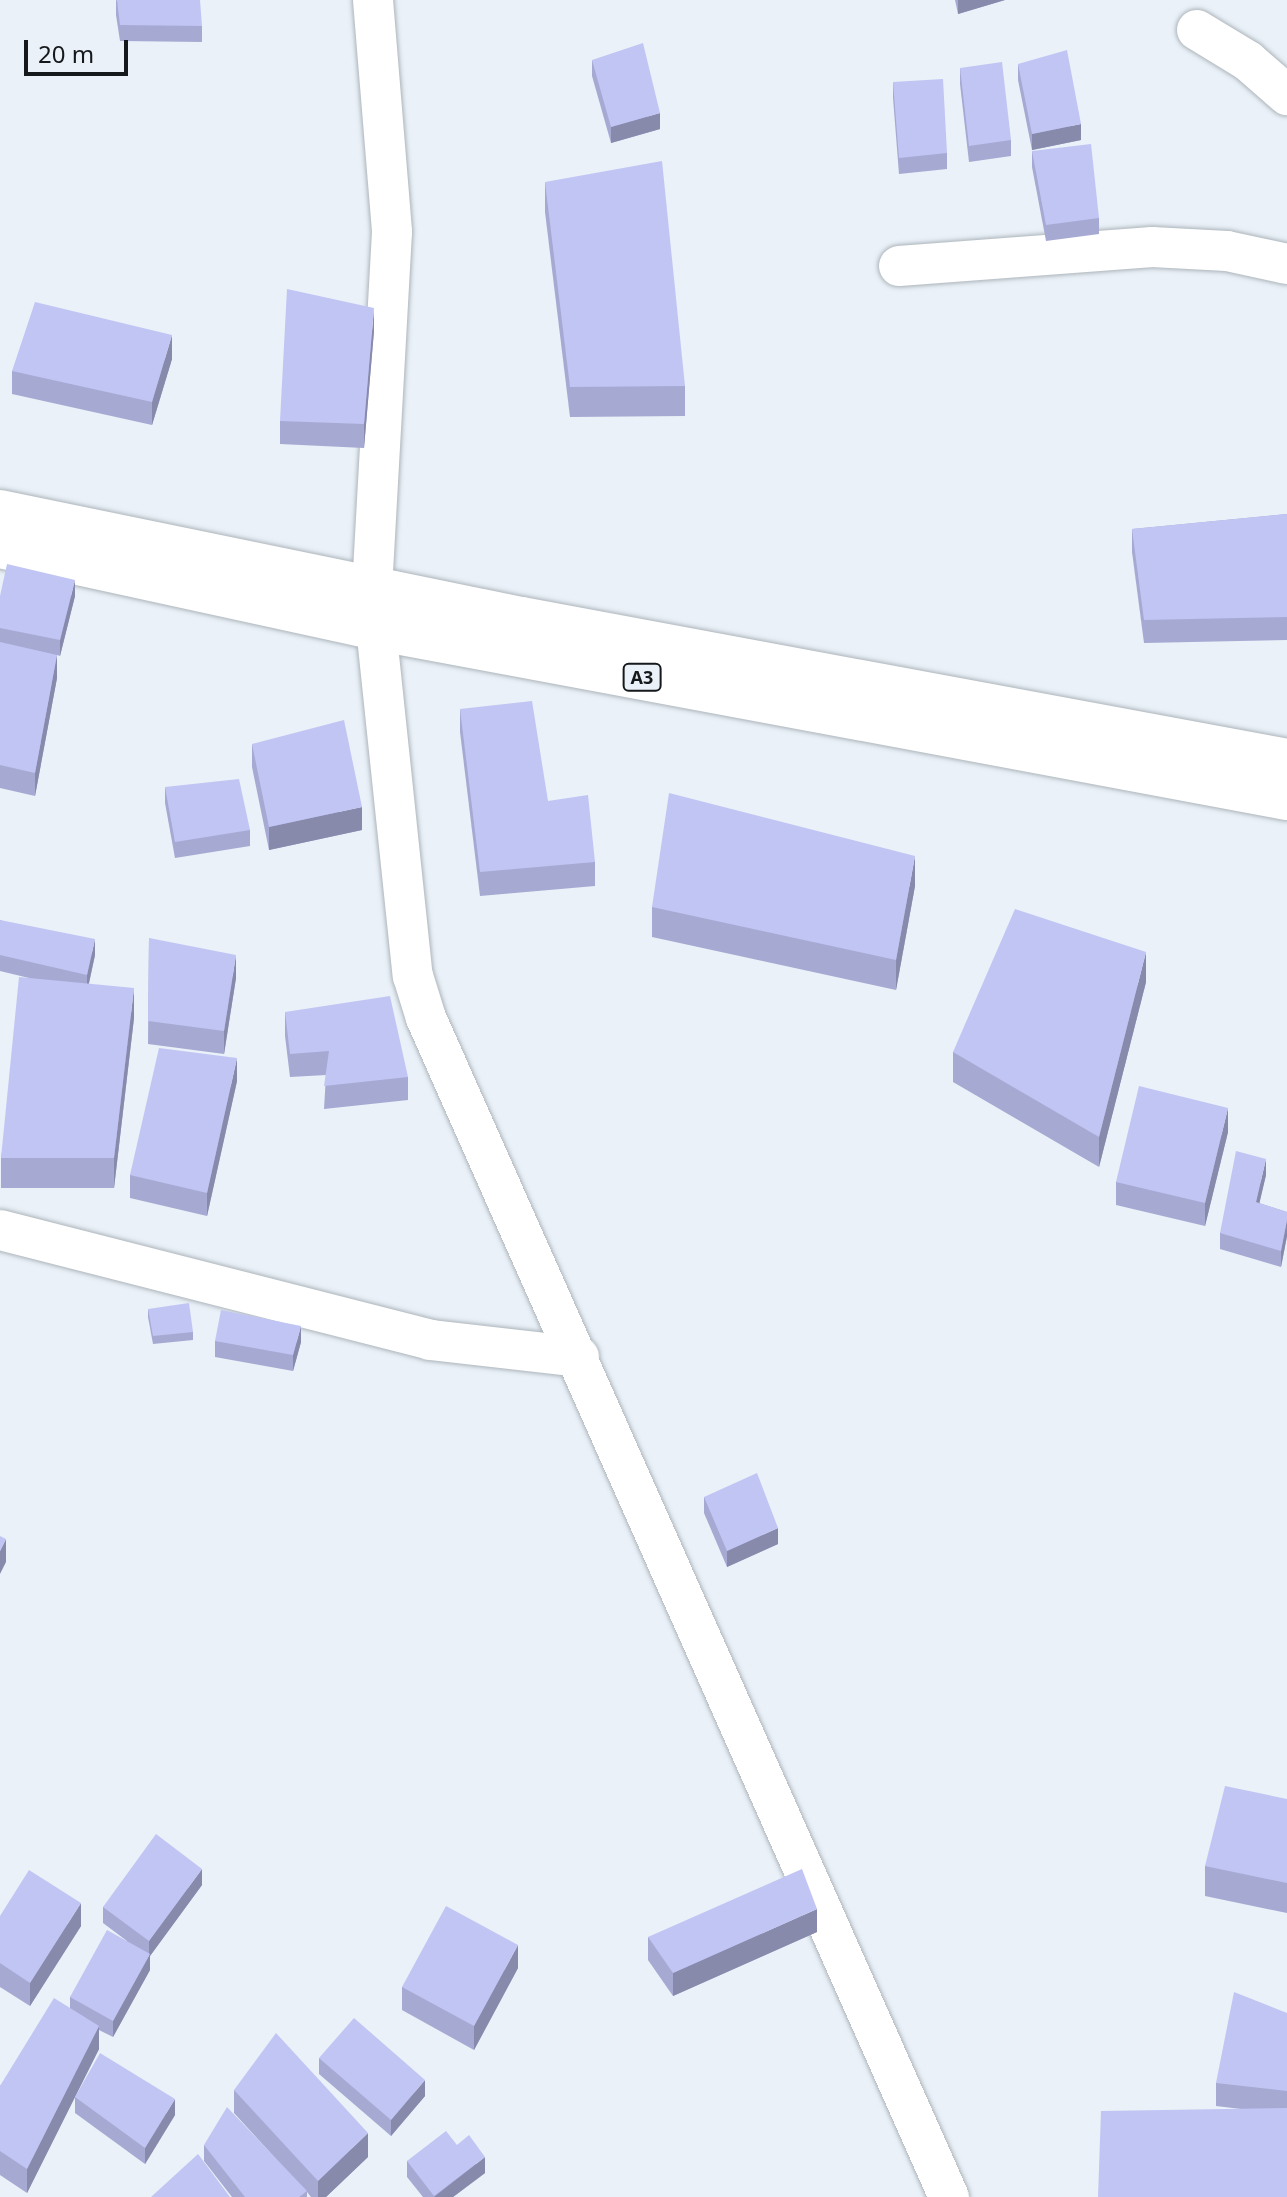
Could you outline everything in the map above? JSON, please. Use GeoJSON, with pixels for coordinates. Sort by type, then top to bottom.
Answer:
{"type":"FeatureCollection","features":[{"type":"Feature","properties":{"kind":"main road","name":"A3"},"geometry":{"type":"LineString","coordinates":[[0,512],[373,609],[1287,798]]}},
{"type":"Feature","properties":{"kind":"main road","name":"A3"},"geometry":{"type":"LineString","coordinates":[[0,546],[1287,761]]}},
{"type":"Feature","properties":{"kind":"street"},"geometry":{"type":"LineString","coordinates":[[373,0],[392,232],[373,609],[413,976],[426,1018],[949,2197]]}},
{"type":"Feature","properties":{"kind":"street"},"geometry":{"type":"LineString","coordinates":[[1197,30],[1258,68],[1287,95]]}},
{"type":"Feature","properties":{"kind":"street"},"geometry":{"type":"LineString","coordinates":[[899,266],[1152,247],[1227,251],[1287,264]]}},
{"type":"Feature","properties":{"kind":"street"},"geometry":{"type":"LineString","coordinates":[[0,1230],[430,1340],[579,1357]]}},
{"type":"Feature","properties":{"kind":"building"},"geometry":{"type":"Polygon","coordinates":[[[117,0],[200,0],[202,26],[120,25],[117,0]]]}},
{"type":"Feature","properties":{"kind":"building"},"geometry":{"type":"Polygon","coordinates":[[[643,43],[660,113],[611,127],[592,60],[643,43]]]}},
{"type":"Feature","properties":{"kind":"building"},"geometry":{"type":"Polygon","coordinates":[[[1067,50],[1081,124],[1032,134],[1018,64],[1067,50]]]}},
{"type":"Feature","properties":{"kind":"building"},"geometry":{"type":"Polygon","coordinates":[[[1002,62],[1011,140],[969,146],[960,68],[1002,62]]]}},
{"type":"Feature","properties":{"kind":"building"},"geometry":{"type":"Polygon","coordinates":[[[943,79],[947,153],[899,158],[893,82],[943,79]]]}},
{"type":"Feature","properties":{"kind":"building"},"geometry":{"type":"Polygon","coordinates":[[[1091,144],[1099,218],[1046,225],[1032,151],[1091,144]]]}},
{"type":"Feature","properties":{"kind":"building"},"geometry":{"type":"Polygon","coordinates":[[[662,161],[685,386],[570,387],[545,182],[662,161]]]}},
{"type":"Feature","properties":{"kind":"building"},"geometry":{"type":"Polygon","coordinates":[[[287,289],[374,308],[364,424],[280,421],[287,289]]]}},
{"type":"Feature","properties":{"kind":"building"},"geometry":{"type":"Polygon","coordinates":[[[35,302],[172,335],[152,402],[12,371],[35,302]]]}},
{"type":"Feature","properties":{"kind":"building"},"geometry":{"type":"Polygon","coordinates":[[[1287,514],[1287,617],[1144,620],[1132,529],[1287,514]]]}},
{"type":"Feature","properties":{"kind":"building"},"geometry":{"type":"Polygon","coordinates":[[[7,564],[75,580],[60,640],[0,628],[0,596],[7,564]]]}},
{"type":"Feature","properties":{"kind":"building"},"geometry":{"type":"Polygon","coordinates":[[[0,642],[57,655],[35,773],[0,765],[0,642]]]}},
{"type":"Feature","properties":{"kind":"building"},"geometry":{"type":"Polygon","coordinates":[[[532,701],[548,801],[588,795],[595,862],[480,872],[460,709],[532,701]]]}},
{"type":"Feature","properties":{"kind":"building"},"geometry":{"type":"Polygon","coordinates":[[[344,720],[362,807],[269,827],[252,744],[344,720]]]}},
{"type":"Feature","properties":{"kind":"building"},"geometry":{"type":"Polygon","coordinates":[[[239,779],[250,830],[175,842],[165,787],[239,779]]]}},
{"type":"Feature","properties":{"kind":"building"},"geometry":{"type":"Polygon","coordinates":[[[669,793],[915,856],[896,960],[652,907],[669,793]]]}},
{"type":"Feature","properties":{"kind":"building"},"geometry":{"type":"Polygon","coordinates":[[[1015,909],[1146,952],[1099,1137],[953,1052],[1015,909]]]}},
{"type":"Feature","properties":{"kind":"building"},"geometry":{"type":"Polygon","coordinates":[[[0,920],[95,939],[87,975],[0,955],[0,920]]]}},
{"type":"Feature","properties":{"kind":"building"},"geometry":{"type":"Polygon","coordinates":[[[149,938],[236,955],[224,1031],[148,1021],[149,938]]]}},
{"type":"Feature","properties":{"kind":"building"},"geometry":{"type":"Polygon","coordinates":[[[19,977],[134,988],[114,1158],[1,1158],[19,977]]]}},
{"type":"Feature","properties":{"kind":"building"},"geometry":{"type":"Polygon","coordinates":[[[390,996],[408,1077],[324,1086],[329,1051],[290,1054],[285,1012],[390,996]]]}},
{"type":"Feature","properties":{"kind":"building"},"geometry":{"type":"Polygon","coordinates":[[[159,1048],[237,1058],[207,1193],[130,1175],[159,1048]]]}},
{"type":"Feature","properties":{"kind":"building"},"geometry":{"type":"Polygon","coordinates":[[[1139,1086],[1228,1108],[1205,1203],[1116,1182],[1139,1086]]]}},
{"type":"Feature","properties":{"kind":"building"},"geometry":{"type":"Polygon","coordinates":[[[1236,1151],[1266,1159],[1256,1202],[1287,1212],[1281,1251],[1220,1233],[1236,1151]]]}},
{"type":"Feature","properties":{"kind":"building"},"geometry":{"type":"Polygon","coordinates":[[[189,1303],[193,1332],[153,1336],[148,1309],[189,1303]]]}},
{"type":"Feature","properties":{"kind":"building"},"geometry":{"type":"Polygon","coordinates":[[[221,1310],[301,1326],[293,1355],[215,1341],[221,1310]]]}},
{"type":"Feature","properties":{"kind":"building"},"geometry":{"type":"Polygon","coordinates":[[[757,1473],[778,1528],[727,1551],[704,1497],[757,1473]]]}},
{"type":"Feature","properties":{"kind":"building"},"geometry":{"type":"Polygon","coordinates":[[[0,1536],[6,1539],[0,1551],[0,1536]]]}},
{"type":"Feature","properties":{"kind":"building"},"geometry":{"type":"Polygon","coordinates":[[[1225,1786],[1287,1799],[1287,1883],[1205,1866],[1225,1786]]]}},
{"type":"Feature","properties":{"kind":"building"},"geometry":{"type":"Polygon","coordinates":[[[156,1834],[202,1869],[149,1941],[103,1907],[156,1834]]]}},
{"type":"Feature","properties":{"kind":"building"},"geometry":{"type":"Polygon","coordinates":[[[802,1869],[817,1909],[673,1973],[648,1937],[802,1869]]]}},
{"type":"Feature","properties":{"kind":"building"},"geometry":{"type":"Polygon","coordinates":[[[29,1870],[81,1903],[30,1983],[0,1963],[0,1916],[29,1870]]]}},
{"type":"Feature","properties":{"kind":"building"},"geometry":{"type":"Polygon","coordinates":[[[446,1906],[518,1945],[474,2026],[402,1987],[446,1906]]]}},
{"type":"Feature","properties":{"kind":"building"},"geometry":{"type":"Polygon","coordinates":[[[107,1930],[150,1954],[113,2021],[70,1997],[107,1930]]]}},
{"type":"Feature","properties":{"kind":"building"},"geometry":{"type":"Polygon","coordinates":[[[1234,1992],[1287,2013],[1287,2091],[1216,2083],[1234,1992]]]}},
{"type":"Feature","properties":{"kind":"building"},"geometry":{"type":"Polygon","coordinates":[[[54,1998],[99,2026],[27,2169],[0,2151],[0,2086],[54,1998]]]}},
{"type":"Feature","properties":{"kind":"building"},"geometry":{"type":"Polygon","coordinates":[[[354,2018],[425,2080],[391,2120],[319,2058],[354,2018]]]}},
{"type":"Feature","properties":{"kind":"building"},"geometry":{"type":"Polygon","coordinates":[[[276,2033],[368,2133],[318,2181],[234,2090],[276,2033]]]}},
{"type":"Feature","properties":{"kind":"building"},"geometry":{"type":"Polygon","coordinates":[[[100,2053],[175,2099],[145,2148],[75,2097],[100,2053]]]}},
{"type":"Feature","properties":{"kind":"building"},"geometry":{"type":"Polygon","coordinates":[[[227,2107],[307,2191],[299,2197],[245,2197],[204,2145],[227,2107]]]}},
{"type":"Feature","properties":{"kind":"building"},"geometry":{"type":"Polygon","coordinates":[[[1287,2108],[1287,2197],[1098,2197],[1101,2111],[1287,2108]]]}},
{"type":"Feature","properties":{"kind":"building"},"geometry":{"type":"Polygon","coordinates":[[[446,2131],[457,2145],[469,2135],[485,2157],[434,2196],[407,2161],[446,2131]]]}},
{"type":"Feature","properties":{"kind":"building"},"geometry":{"type":"Polygon","coordinates":[[[198,2154],[230,2197],[151,2197],[198,2154]]]}}]}
